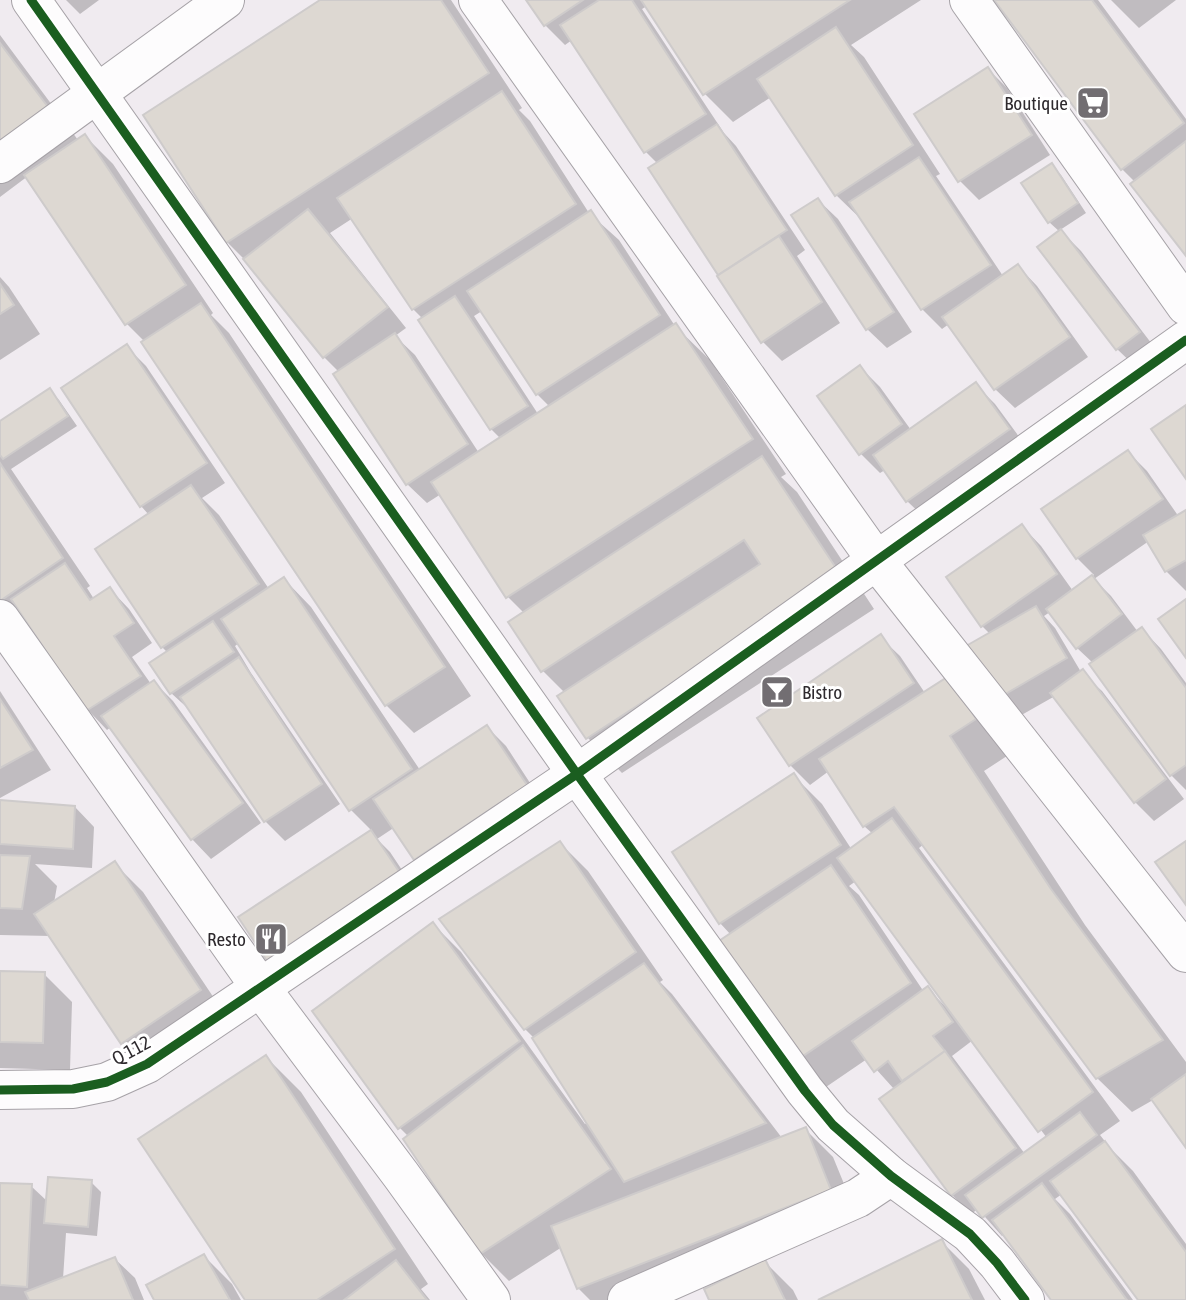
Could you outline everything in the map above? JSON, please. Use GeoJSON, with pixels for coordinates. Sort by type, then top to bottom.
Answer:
{"type":"FeatureCollection","features":[{"type":"Feature","properties":{"kind":"street"},"geometry":{"type":"LineString","coordinates":[[31,0],[577,774],[805,1091],[833,1125],[891,1176],[970,1234],[1026,1300]]}},
{"type":"Feature","properties":{"kind":"street"},"geometry":{"type":"LineString","coordinates":[[0,164],[225,0]]}},
{"type":"Feature","properties":{"kind":"street"},"geometry":{"type":"LineString","coordinates":[[478,0],[876,560],[1186,953]]}},
{"type":"Feature","properties":{"kind":"street"},"geometry":{"type":"LineString","coordinates":[[969,0],[1186,306]]}},
{"type":"Feature","properties":{"kind":"street","name":"Q 112"},"geometry":{"type":"LineString","coordinates":[[0,1090],[73,1088],[107,1082],[148,1064],[577,774],[1186,340]]}},
{"type":"Feature","properties":{"kind":"street"},"geometry":{"type":"LineString","coordinates":[[0,619],[260,987],[491,1300]]}},
{"type":"Feature","properties":{"kind":"street"},"geometry":{"type":"LineString","coordinates":[[627,1300],[858,1198],[891,1176]]}},
{"type":"Feature","properties":{"kind":"building"},"geometry":{"type":"Polygon","coordinates":[[[320,0],[441,0],[489,73],[226,243],[143,115],[320,0]]]}},
{"type":"Feature","properties":{"kind":"building"},"geometry":{"type":"Polygon","coordinates":[[[526,0],[583,0],[544,26],[526,0]]]}},
{"type":"Feature","properties":{"kind":"building"},"geometry":{"type":"Polygon","coordinates":[[[599,0],[632,0],[706,114],[644,153],[560,25],[599,0]]]}},
{"type":"Feature","properties":{"kind":"building"},"geometry":{"type":"Polygon","coordinates":[[[641,0],[850,0],[703,95],[641,0]]]}},
{"type":"Feature","properties":{"kind":"building"},"geometry":{"type":"Polygon","coordinates":[[[994,0],[1092,0],[1184,123],[1121,170],[994,0]]]}},
{"type":"Feature","properties":{"kind":"building"},"geometry":{"type":"Polygon","coordinates":[[[836,27],[913,145],[835,196],[757,79],[836,27]]]}},
{"type":"Feature","properties":{"kind":"building"},"geometry":{"type":"Polygon","coordinates":[[[0,43],[51,111],[0,149],[0,43]]]}},
{"type":"Feature","properties":{"kind":"building"},"geometry":{"type":"Polygon","coordinates":[[[988,67],[1032,135],[958,182],[914,114],[988,67]]]}},
{"type":"Feature","properties":{"kind":"building"},"geometry":{"type":"Polygon","coordinates":[[[502,91],[576,204],[412,310],[337,198],[502,91]]]}},
{"type":"Feature","properties":{"kind":"building"},"geometry":{"type":"Polygon","coordinates":[[[717,124],[787,230],[718,275],[648,168],[717,124]]]}},
{"type":"Feature","properties":{"kind":"building"},"geometry":{"type":"Polygon","coordinates":[[[85,134],[186,285],[125,325],[24,175],[85,134]]]}},
{"type":"Feature","properties":{"kind":"building"},"geometry":{"type":"Polygon","coordinates":[[[1186,141],[1186,256],[1130,184],[1186,141]]]}},
{"type":"Feature","properties":{"kind":"building"},"geometry":{"type":"Polygon","coordinates":[[[919,157],[991,265],[921,310],[849,202],[919,157]]]}},
{"type":"Feature","properties":{"kind":"building"},"geometry":{"type":"Polygon","coordinates":[[[1052,163],[1078,203],[1048,223],[1021,183],[1052,163]]]}},
{"type":"Feature","properties":{"kind":"building"},"geometry":{"type":"Polygon","coordinates":[[[818,198],[894,312],[866,330],[791,215],[818,198]]]}},
{"type":"Feature","properties":{"kind":"building"},"geometry":{"type":"Polygon","coordinates":[[[308,209],[388,307],[323,358],[243,259],[308,209]]]}},
{"type":"Feature","properties":{"kind":"building"},"geometry":{"type":"Polygon","coordinates":[[[591,210],[660,315],[536,395],[467,291],[591,210]]]}},
{"type":"Feature","properties":{"kind":"building"},"geometry":{"type":"Polygon","coordinates":[[[1061,229],[1140,332],[1116,350],[1037,247],[1061,229]]]}},
{"type":"Feature","properties":{"kind":"building"},"geometry":{"type":"Polygon","coordinates":[[[779,236],[822,302],[761,343],[717,276],[779,236]]]}},
{"type":"Feature","properties":{"kind":"building"},"geometry":{"type":"Polygon","coordinates":[[[1018,264],[1070,337],[994,390],[942,317],[1018,264]]]}},
{"type":"Feature","properties":{"kind":"building"},"geometry":{"type":"Polygon","coordinates":[[[0,284],[14,305],[0,314],[0,284]]]}},
{"type":"Feature","properties":{"kind":"building"},"geometry":{"type":"Polygon","coordinates":[[[455,296],[528,406],[490,430],[418,320],[455,296]]]}},
{"type":"Feature","properties":{"kind":"building"},"geometry":{"type":"Polygon","coordinates":[[[201,303],[445,667],[385,706],[141,342],[201,303]]]}},
{"type":"Feature","properties":{"kind":"building"},"geometry":{"type":"Polygon","coordinates":[[[676,323],[753,439],[506,598],[431,482],[676,323]]]}},
{"type":"Feature","properties":{"kind":"building"},"geometry":{"type":"Polygon","coordinates":[[[395,333],[468,444],[406,485],[333,374],[395,333]]]}},
{"type":"Feature","properties":{"kind":"building"},"geometry":{"type":"Polygon","coordinates":[[[127,344],[207,463],[140,507],[61,388],[127,344]]]}},
{"type":"Feature","properties":{"kind":"building"},"geometry":{"type":"Polygon","coordinates":[[[860,365],[902,424],[859,455],[817,396],[860,365]]]}},
{"type":"Feature","properties":{"kind":"building"},"geometry":{"type":"Polygon","coordinates":[[[976,382],[1010,429],[906,502],[873,455],[976,382]]]}},
{"type":"Feature","properties":{"kind":"building"},"geometry":{"type":"Polygon","coordinates":[[[50,388],[68,416],[3,459],[0,455],[0,421],[50,388]]]}},
{"type":"Feature","properties":{"kind":"building"},"geometry":{"type":"Polygon","coordinates":[[[1186,405],[1186,479],[1151,429],[1186,405]]]}},
{"type":"Feature","properties":{"kind":"building"},"geometry":{"type":"Polygon","coordinates":[[[1128,450],[1163,499],[1076,559],[1041,509],[1128,450]]]}},
{"type":"Feature","properties":{"kind":"building"},"geometry":{"type":"Polygon","coordinates":[[[762,456],[840,574],[586,739],[557,696],[760,564],[744,540],[541,672],[508,622],[762,456]]]}},
{"type":"Feature","properties":{"kind":"building"},"geometry":{"type":"Polygon","coordinates":[[[0,463],[63,558],[0,601],[0,463]]]}},
{"type":"Feature","properties":{"kind":"building"},"geometry":{"type":"Polygon","coordinates":[[[191,485],[259,584],[161,648],[95,549],[191,485]]]}},
{"type":"Feature","properties":{"kind":"building"},"geometry":{"type":"Polygon","coordinates":[[[1186,510],[1186,560],[1165,572],[1143,535],[1186,510]]]}},
{"type":"Feature","properties":{"kind":"building"},"geometry":{"type":"Polygon","coordinates":[[[1022,524],[1057,574],[981,627],[946,577],[1022,524]]]}},
{"type":"Feature","properties":{"kind":"building"},"geometry":{"type":"Polygon","coordinates":[[[65,563],[90,600],[110,587],[134,623],[114,636],[141,676],[86,711],[11,599],[65,563]]]}},
{"type":"Feature","properties":{"kind":"building"},"geometry":{"type":"Polygon","coordinates":[[[1092,575],[1122,614],[1076,649],[1046,609],[1092,575]]]}},
{"type":"Feature","properties":{"kind":"building"},"geometry":{"type":"Polygon","coordinates":[[[284,577],[412,769],[349,811],[221,619],[284,577]]]}},
{"type":"Feature","properties":{"kind":"building"},"geometry":{"type":"Polygon","coordinates":[[[1186,599],[1186,658],[1158,619],[1186,599]]]}},
{"type":"Feature","properties":{"kind":"building"},"geometry":{"type":"Polygon","coordinates":[[[1036,606],[1067,658],[997,699],[966,646],[1036,606]]]}},
{"type":"Feature","properties":{"kind":"building"},"geometry":{"type":"Polygon","coordinates":[[[213,621],[234,652],[170,694],[149,663],[213,621]]]}},
{"type":"Feature","properties":{"kind":"building"},"geometry":{"type":"Polygon","coordinates":[[[1142,627],[1186,688],[1186,765],[1170,776],[1089,664],[1142,627]]]}},
{"type":"Feature","properties":{"kind":"building"},"geometry":{"type":"Polygon","coordinates":[[[881,634],[914,683],[789,766],[757,718],[881,634]]]}},
{"type":"Feature","properties":{"kind":"building"},"geometry":{"type":"Polygon","coordinates":[[[239,657],[322,784],[264,822],[180,697],[239,657]]]}},
{"type":"Feature","properties":{"kind":"building"},"geometry":{"type":"Polygon","coordinates":[[[1083,669],[1166,779],[1134,803],[1050,693],[1083,669]]]}},
{"type":"Feature","properties":{"kind":"building"},"geometry":{"type":"Polygon","coordinates":[[[949,676],[976,719],[950,736],[1051,889],[1163,1040],[1096,1079],[894,807],[863,827],[819,759],[949,676]]]}},
{"type":"Feature","properties":{"kind":"building"},"geometry":{"type":"Polygon","coordinates":[[[154,680],[243,803],[191,840],[101,716],[154,680]]]}},
{"type":"Feature","properties":{"kind":"building"},"geometry":{"type":"Polygon","coordinates":[[[0,699],[33,750],[0,768],[0,699]]]}},
{"type":"Feature","properties":{"kind":"building"},"geometry":{"type":"Polygon","coordinates":[[[487,725],[527,785],[414,860],[373,799],[487,725]]]}},
{"type":"Feature","properties":{"kind":"building"},"geometry":{"type":"Polygon","coordinates":[[[794,773],[841,845],[719,924],[672,852],[794,773]]]}},
{"type":"Feature","properties":{"kind":"building"},"geometry":{"type":"Polygon","coordinates":[[[0,800],[75,806],[73,849],[0,844],[0,800]]]}},
{"type":"Feature","properties":{"kind":"building"},"geometry":{"type":"Polygon","coordinates":[[[892,818],[1093,1092],[1038,1132],[837,858],[892,818]]]}},
{"type":"Feature","properties":{"kind":"building"},"geometry":{"type":"Polygon","coordinates":[[[371,830],[402,876],[269,964],[238,917],[371,830]]]}},
{"type":"Feature","properties":{"kind":"building"},"geometry":{"type":"Polygon","coordinates":[[[560,841],[636,952],[524,1030],[439,919],[560,841]]]}},
{"type":"Feature","properties":{"kind":"building"},"geometry":{"type":"Polygon","coordinates":[[[1186,841],[1186,905],[1155,862],[1186,841]]]}},
{"type":"Feature","properties":{"kind":"building"},"geometry":{"type":"Polygon","coordinates":[[[0,855],[30,856],[22,909],[0,908],[0,855]]]}},
{"type":"Feature","properties":{"kind":"building"},"geometry":{"type":"Polygon","coordinates":[[[115,861],[201,990],[121,1044],[34,914],[115,861]]]}},
{"type":"Feature","properties":{"kind":"building"},"geometry":{"type":"Polygon","coordinates":[[[831,865],[911,983],[797,1060],[716,943],[831,865]]]}},
{"type":"Feature","properties":{"kind":"building"},"geometry":{"type":"Polygon","coordinates":[[[433,922],[520,1041],[398,1129],[312,1011],[433,922]]]}},
{"type":"Feature","properties":{"kind":"building"},"geometry":{"type":"Polygon","coordinates":[[[644,963],[766,1123],[624,1182],[532,1038],[644,963]]]}},
{"type":"Feature","properties":{"kind":"building"},"geometry":{"type":"Polygon","coordinates":[[[0,971],[45,972],[43,1043],[0,1042],[0,971]]]}},
{"type":"Feature","properties":{"kind":"building"},"geometry":{"type":"Polygon","coordinates":[[[928,986],[953,1022],[933,1036],[945,1051],[902,1081],[888,1061],[874,1072],[852,1041],[928,986]]]}},
{"type":"Feature","properties":{"kind":"building"},"geometry":{"type":"Polygon","coordinates":[[[523,1045],[611,1169],[480,1254],[403,1139],[523,1045]]]}},
{"type":"Feature","properties":{"kind":"building"},"geometry":{"type":"Polygon","coordinates":[[[945,1051],[1016,1148],[951,1196],[879,1099],[945,1051]]]}},
{"type":"Feature","properties":{"kind":"building"},"geometry":{"type":"Polygon","coordinates":[[[266,1055],[395,1249],[317,1300],[245,1300],[138,1139],[266,1055]]]}},
{"type":"Feature","properties":{"kind":"building"},"geometry":{"type":"Polygon","coordinates":[[[1186,1074],[1186,1148],[1151,1099],[1186,1074]]]}},
{"type":"Feature","properties":{"kind":"building"},"geometry":{"type":"Polygon","coordinates":[[[1080,1112],[1097,1135],[982,1218],[965,1195],[1080,1112]]]}},
{"type":"Feature","properties":{"kind":"building"},"geometry":{"type":"Polygon","coordinates":[[[806,1127],[831,1190],[577,1289],[551,1226],[806,1127]]]}},
{"type":"Feature","properties":{"kind":"building"},"geometry":{"type":"Polygon","coordinates":[[[1105,1141],[1186,1252],[1186,1300],[1138,1300],[1050,1181],[1105,1141]]]}},
{"type":"Feature","properties":{"kind":"building"},"geometry":{"type":"Polygon","coordinates":[[[48,1177],[92,1180],[88,1227],[44,1223],[48,1177]]]}},
{"type":"Feature","properties":{"kind":"building"},"geometry":{"type":"Polygon","coordinates":[[[0,1183],[32,1184],[27,1287],[0,1285],[0,1183]]]}},
{"type":"Feature","properties":{"kind":"building"},"geometry":{"type":"Polygon","coordinates":[[[1042,1183],[1127,1300],[1051,1300],[992,1220],[1042,1183]]]}},
{"type":"Feature","properties":{"kind":"building"},"geometry":{"type":"Polygon","coordinates":[[[942,1239],[972,1300],[818,1300],[942,1239]]]}},
{"type":"Feature","properties":{"kind":"building"},"geometry":{"type":"Polygon","coordinates":[[[204,1254],[230,1300],[154,1300],[146,1285],[204,1254]]]}},
{"type":"Feature","properties":{"kind":"building"},"geometry":{"type":"Polygon","coordinates":[[[115,1257],[133,1300],[29,1300],[25,1292],[115,1257]]]}},
{"type":"Feature","properties":{"kind":"building"},"geometry":{"type":"Polygon","coordinates":[[[765,1259],[785,1300],[709,1300],[704,1289],[765,1259]]]}},
{"type":"Feature","properties":{"kind":"building"},"geometry":{"type":"Polygon","coordinates":[[[396,1260],[427,1300],[344,1300],[396,1260]]]}},
{"type":"Feature","properties":{"kind":"cycle path"},"geometry":{"type":"LineString","coordinates":[[31,0],[577,774],[805,1091],[833,1125],[891,1176],[970,1234],[997,1263],[1025,1300]]}},
{"type":"Feature","properties":{"kind":"cycle path"},"geometry":{"type":"LineString","coordinates":[[0,1090],[73,1089],[107,1082],[147,1064],[577,774],[1186,340]]}},
{"type":"Feature","properties":{"kind":"place","name":"Boutique"},"geometry":{"type":"Point","coordinates":[1093,103]}},
{"type":"Feature","properties":{"kind":"place","name":"Bistro"},"geometry":{"type":"Point","coordinates":[777,692]}},
{"type":"Feature","properties":{"kind":"place","name":"Resto"},"geometry":{"type":"Point","coordinates":[271,939]}}]}
